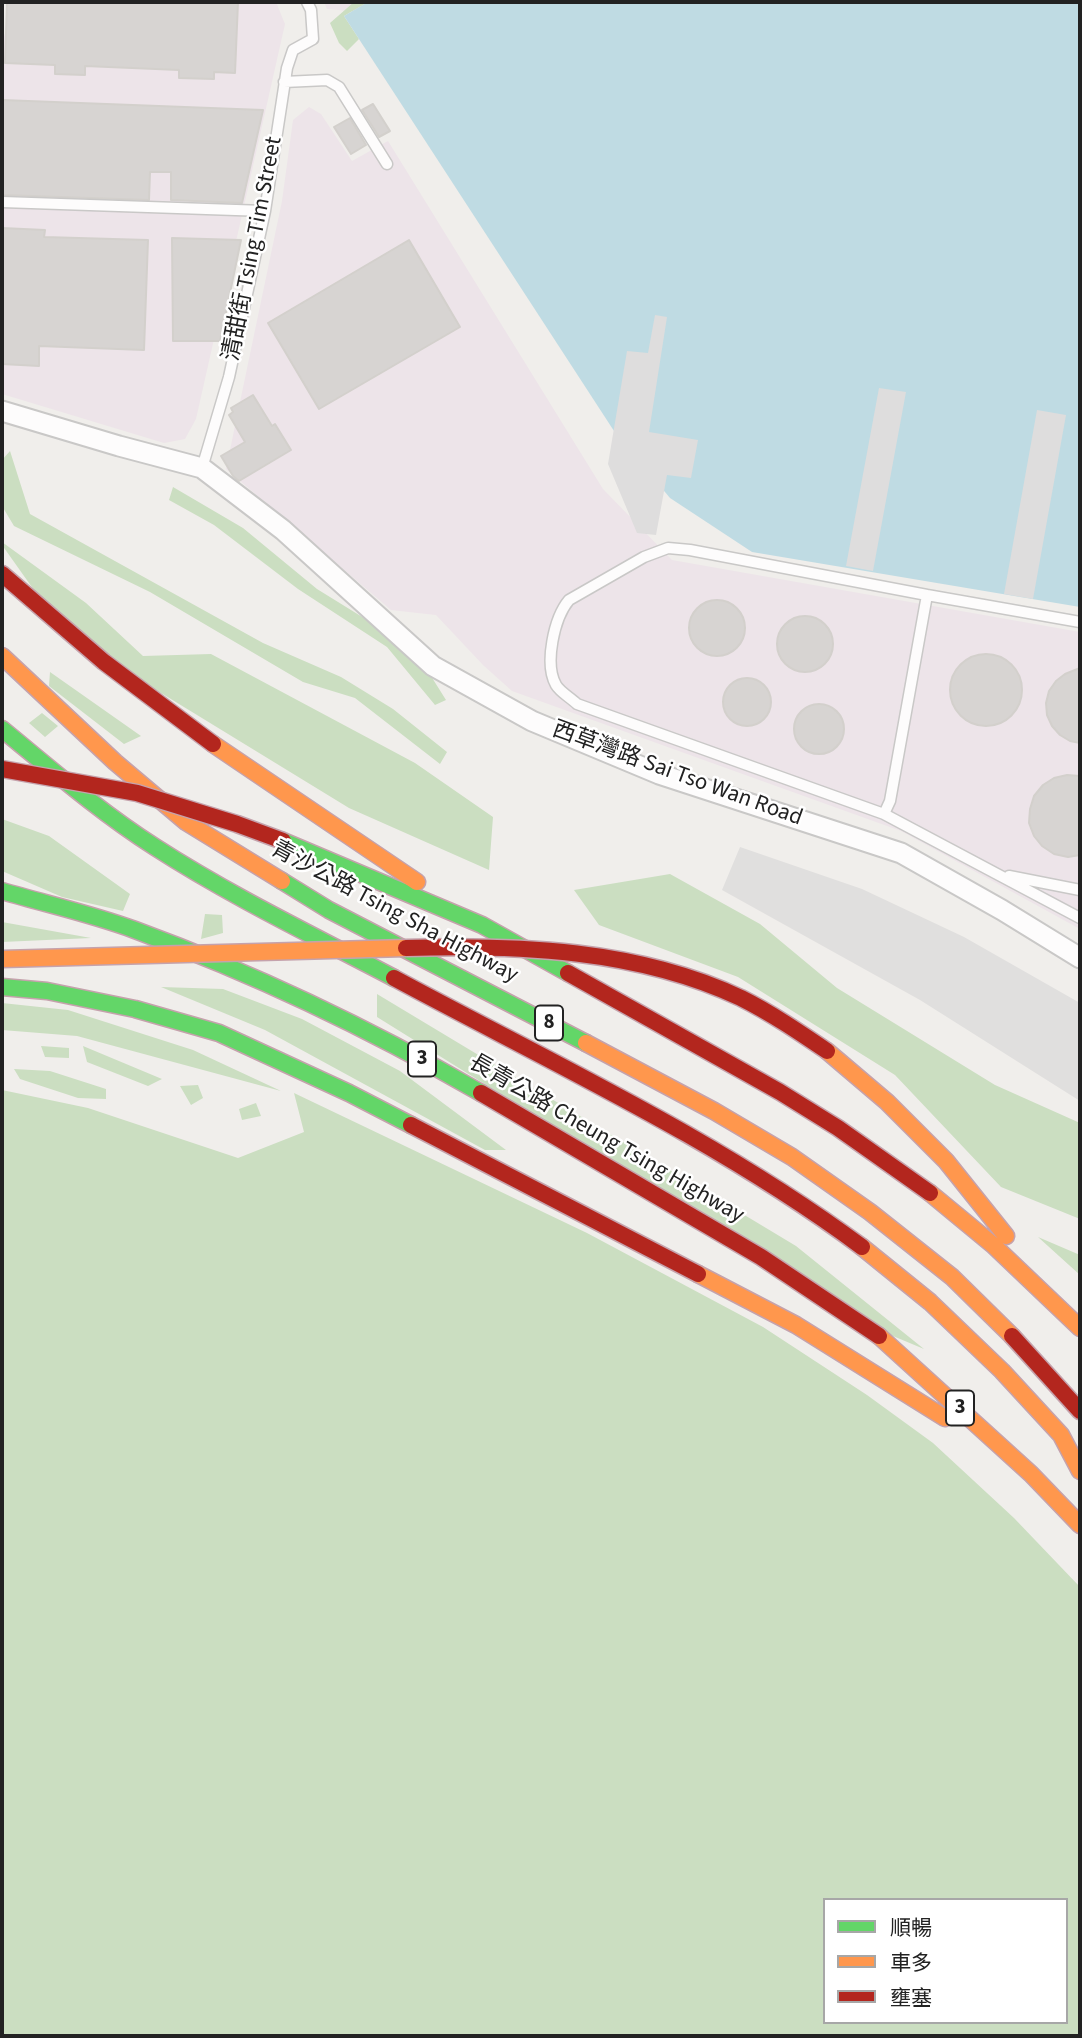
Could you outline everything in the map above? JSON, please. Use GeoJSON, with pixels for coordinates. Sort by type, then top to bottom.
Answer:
{"type":"FeatureCollection","features":[{"type":"Feature","properties":{"kind":"highway"},"geometry":{"type":"LineString","coordinates":[[2,574],[104,662],[183,723],[482,925],[780,1093],[838,1128],[923,1186],[1031,1280],[1080,1328]]}},
{"type":"Feature","properties":{"kind":"highway","name":"青沙公路 Tsing Sha Highway"},"geometry":{"type":"LineString","coordinates":[[2,656],[115,762],[186,822],[329,910],[714,1111],[792,1157],[859,1204],[952,1277],[1030,1353],[1080,1411]]}},
{"type":"Feature","properties":{"kind":"highway","name":"8"},"geometry":{"type":"LineString","coordinates":[[2,729],[91,802],[155,847],[245,899],[698,1140],[772,1184],[851,1238],[929,1301],[1010,1380],[1061,1435],[1080,1471]]}},
{"type":"Feature","properties":{"kind":"highway"},"geometry":{"type":"LineString","coordinates":[[2,769],[137,793],[237,824],[482,925]]}},
{"type":"Feature","properties":{"kind":"highway","name":"長青公路 Cheung Tsing Highway"},"geometry":{"type":"LineString","coordinates":[[2,891],[132,929],[242,971],[340,1016],[447,1073],[761,1257],[888,1342],[1031,1474],[1080,1525]]}},
{"type":"Feature","properties":{"kind":"highway"},"geometry":{"type":"LineString","coordinates":[[2,959],[492,948],[604,958],[646,966],[699,981],[745,1000],[779,1019],[827,1051],[860,1078],[946,1161],[1004,1232],[1031,1280]]}},
{"type":"Feature","properties":{"kind":"highway"},"geometry":{"type":"LineString","coordinates":[[2,987],[47,990],[135,1009],[219,1033],[349,1093],[796,1325],[1031,1474]]}},
{"type":"Feature","properties":{"kind":"street","name":"西草灣路 Sai Tso Wan Road"},"geometry":{"type":"LineString","coordinates":[[2,411],[202,468],[283,530],[433,666],[532,721],[659,774],[901,853],[1080,958]]}},
{"type":"Feature","properties":{"kind":"lane","name":"清甜街 Tsing Tim Street"},"geometry":{"type":"LineString","coordinates":[[202,468],[229,377],[265,211],[284,82],[293,50],[313,39],[311,9],[307,2]]}},
{"type":"Feature","properties":{"kind":"lane"},"geometry":{"type":"LineString","coordinates":[[284,82],[327,80],[339,88],[387,164]]}},
{"type":"Feature","properties":{"kind":"lane"},"geometry":{"type":"LineString","coordinates":[[2,202],[265,211]]}},
{"type":"Feature","properties":{"kind":"lane"},"geometry":{"type":"LineString","coordinates":[[1080,622],[668,548],[644,557],[569,600],[561,610],[549,659],[557,687],[577,704],[884,814],[1080,918]]}},
{"type":"Feature","properties":{"kind":"lane"},"geometry":{"type":"LineString","coordinates":[[884,814],[890,801],[927,595]]}},
{"type":"Feature","properties":{"kind":"lane"},"geometry":{"type":"LineString","coordinates":[[998,874],[1080,890]]}},
{"type":"Feature","properties":{"kind":"shaded area"},"geometry":{"type":"Polygon","coordinates":[[[16,2],[276,2],[285,24],[196,419],[185,439],[164,443],[2,394],[2,42],[16,2]]]}},
{"type":"Feature","properties":{"kind":"shaded area"},"geometry":{"type":"Polygon","coordinates":[[[324,2],[368,2],[361,12],[327,9],[324,2]]]}},
{"type":"Feature","properties":{"kind":"shaded area"},"geometry":{"type":"Polygon","coordinates":[[[309,107],[321,114],[352,161],[388,141],[603,489],[672,560],[1080,632],[1080,929],[901,831],[512,691],[483,665],[436,615],[391,610],[226,469],[282,201],[293,120],[309,107]]]}},
{"type":"Feature","properties":{"kind":"shaded area"},"geometry":{"type":"Polygon","coordinates":[[[740,847],[862,889],[964,937],[1080,1003],[1080,1101],[920,1000],[722,890],[740,847]]]}},
{"type":"Feature","properties":{"kind":"green space"},"geometry":{"type":"Polygon","coordinates":[[[354,2],[368,2],[344,16],[359,39],[347,51],[339,43],[330,23],[354,2]]]}},
{"type":"Feature","properties":{"kind":"green space"},"geometry":{"type":"Polygon","coordinates":[[[10,451],[30,514],[263,643],[341,677],[393,709],[447,752],[440,764],[355,698],[303,682],[150,592],[14,526],[2,506],[2,460],[10,451]]]}},
{"type":"Feature","properties":{"kind":"green space"},"geometry":{"type":"Polygon","coordinates":[[[173,487],[243,528],[317,589],[414,649],[446,700],[435,705],[387,647],[298,589],[214,525],[169,500],[173,487]]]}},
{"type":"Feature","properties":{"kind":"green space"},"geometry":{"type":"Polygon","coordinates":[[[2,542],[86,603],[143,656],[211,654],[415,763],[493,817],[489,870],[349,808],[148,685],[46,607],[2,542]]]}},
{"type":"Feature","properties":{"kind":"green space"},"geometry":{"type":"Polygon","coordinates":[[[50,672],[141,736],[124,744],[49,686],[50,672]]]}},
{"type":"Feature","properties":{"kind":"green space"},"geometry":{"type":"Polygon","coordinates":[[[42,713],[58,726],[45,737],[29,723],[42,713]]]}},
{"type":"Feature","properties":{"kind":"green space"},"geometry":{"type":"Polygon","coordinates":[[[2,819],[49,836],[130,894],[123,911],[62,897],[2,871],[2,819]]]}},
{"type":"Feature","properties":{"kind":"green space"},"geometry":{"type":"Polygon","coordinates":[[[670,874],[760,924],[837,988],[995,1085],[1080,1123],[1080,1219],[1001,1187],[895,1075],[738,977],[599,925],[574,890],[670,874]]]}},
{"type":"Feature","properties":{"kind":"green space"},"geometry":{"type":"Polygon","coordinates":[[[205,914],[222,915],[223,933],[201,939],[205,914]]]}},
{"type":"Feature","properties":{"kind":"green space"},"geometry":{"type":"Polygon","coordinates":[[[2,922],[91,938],[2,942],[2,922]]]}},
{"type":"Feature","properties":{"kind":"green space"},"geometry":{"type":"Polygon","coordinates":[[[161,987],[223,989],[302,1019],[400,1071],[506,1150],[485,1150],[265,1030],[161,987]]]}},
{"type":"Feature","properties":{"kind":"green space"},"geometry":{"type":"Polygon","coordinates":[[[377,994],[796,1246],[924,1349],[881,1331],[377,1017],[377,994]]]}},
{"type":"Feature","properties":{"kind":"green space"},"geometry":{"type":"Polygon","coordinates":[[[2,1003],[68,1010],[193,1050],[281,1091],[77,1036],[2,1030],[2,1003]]]}},
{"type":"Feature","properties":{"kind":"green space"},"geometry":{"type":"Polygon","coordinates":[[[41,1046],[69,1048],[69,1058],[45,1057],[41,1046]]]}},
{"type":"Feature","properties":{"kind":"green space"},"geometry":{"type":"Polygon","coordinates":[[[83,1046],[162,1079],[148,1086],[87,1062],[83,1046]]]}},
{"type":"Feature","properties":{"kind":"green space"},"geometry":{"type":"Polygon","coordinates":[[[14,1069],[50,1071],[106,1089],[106,1099],[78,1098],[20,1079],[14,1069]]]}},
{"type":"Feature","properties":{"kind":"green space"},"geometry":{"type":"Polygon","coordinates":[[[198,1085],[203,1098],[191,1105],[180,1086],[198,1085]]]}},
{"type":"Feature","properties":{"kind":"green space"},"geometry":{"type":"Polygon","coordinates":[[[2,1090],[88,1108],[238,1158],[304,1132],[294,1093],[587,1233],[763,1327],[867,1395],[933,1443],[1014,1518],[1080,1587],[1078,2036],[2,2036],[2,1090]]]}},
{"type":"Feature","properties":{"kind":"green space"},"geometry":{"type":"Polygon","coordinates":[[[256,1103],[261,1116],[242,1120],[239,1109],[256,1103]]]}},
{"type":"Feature","properties":{"kind":"green space"},"geometry":{"type":"Polygon","coordinates":[[[1038,1237],[1080,1255],[1080,1275],[1038,1237]]]}},
{"type":"Feature","properties":{"kind":"water"},"geometry":{"type":"Polygon","coordinates":[[[368,2],[1080,2],[1080,607],[752,552],[670,498],[614,431],[344,16],[368,2]]]}},
{"type":"Feature","properties":{"kind":"pier"},"geometry":{"type":"Polygon","coordinates":[[[655,315],[667,317],[649,432],[698,440],[691,478],[667,475],[656,535],[637,533],[608,464],[627,351],[648,353],[655,315]]]}},
{"type":"Feature","properties":{"kind":"pier"},"geometry":{"type":"Polygon","coordinates":[[[879,388],[906,392],[873,571],[846,566],[879,388]]]}},
{"type":"Feature","properties":{"kind":"pier"},"geometry":{"type":"Polygon","coordinates":[[[1037,410],[1066,415],[1033,599],[1004,594],[1037,410]]]}},
{"type":"Feature","properties":{"kind":"building"},"geometry":{"type":"Polygon","coordinates":[[[7,2],[238,2],[235,73],[214,72],[214,79],[179,78],[179,70],[85,66],[85,75],[55,74],[55,65],[5,63],[7,2]]]}},
{"type":"Feature","properties":{"kind":"building"},"geometry":{"type":"Polygon","coordinates":[[[2,100],[263,110],[242,203],[171,200],[171,172],[150,172],[149,200],[2,195],[2,100]]]}},
{"type":"Feature","properties":{"kind":"building"},"geometry":{"type":"Polygon","coordinates":[[[373,104],[390,131],[379,137],[362,110],[373,104]]]}},
{"type":"Feature","properties":{"kind":"building"},"geometry":{"type":"Polygon","coordinates":[[[350,118],[366,145],[351,154],[334,127],[350,118]]]}},
{"type":"Feature","properties":{"kind":"building"},"geometry":{"type":"Polygon","coordinates":[[[2,228],[45,230],[44,237],[148,240],[144,350],[39,346],[39,366],[2,364],[2,228]]]}},
{"type":"Feature","properties":{"kind":"building"},"geometry":{"type":"Polygon","coordinates":[[[172,238],[241,240],[220,341],[173,341],[172,238]]]}},
{"type":"Feature","properties":{"kind":"building"},"geometry":{"type":"Polygon","coordinates":[[[409,240],[460,327],[319,409],[268,323],[409,240]]]}},
{"type":"Feature","properties":{"kind":"building"},"geometry":{"type":"Polygon","coordinates":[[[253,395],[291,450],[239,481],[221,456],[245,442],[229,415],[233,412],[231,408],[253,395]]]}},
{"type":"Feature","properties":{"kind":"building"},"geometry":{"type":"Polygon","coordinates":[[[717,600],[728,602],[737,608],[743,617],[743,639],[737,648],[728,654],[717,656],[706,654],[697,648],[691,639],[689,628],[691,617],[697,608],[706,602],[717,600]]]}},
{"type":"Feature","properties":{"kind":"building"},"geometry":{"type":"Polygon","coordinates":[[[805,616],[816,618],[825,624],[831,633],[831,655],[825,664],[816,670],[805,672],[794,670],[785,664],[779,655],[777,644],[779,633],[785,624],[794,618],[805,616]]]}},
{"type":"Feature","properties":{"kind":"building"},"geometry":{"type":"Polygon","coordinates":[[[986,654],[1006,660],[1016,670],[1022,690],[1016,710],[1006,720],[986,726],[966,720],[956,710],[950,690],[956,670],[966,660],[986,654]]]}},
{"type":"Feature","properties":{"kind":"building"},"geometry":{"type":"Polygon","coordinates":[[[1080,668],[1080,743],[1060,735],[1052,726],[1046,703],[1049,691],[1056,681],[1080,668]]]}},
{"type":"Feature","properties":{"kind":"building"},"geometry":{"type":"Polygon","coordinates":[[[747,678],[764,685],[771,702],[764,719],[747,726],[730,719],[723,702],[730,685],[747,678]]]}},
{"type":"Feature","properties":{"kind":"building"},"geometry":{"type":"Polygon","coordinates":[[[819,704],[837,711],[844,729],[837,747],[819,754],[801,747],[794,729],[801,711],[819,704]]]}},
{"type":"Feature","properties":{"kind":"building"},"geometry":{"type":"Polygon","coordinates":[[[1080,776],[1080,855],[1068,857],[1054,854],[1042,846],[1029,823],[1034,796],[1043,785],[1054,778],[1080,776]]]}},
{"type":"Feature","properties":{"kind":"traffic: fast"},"geometry":{"type":"LineString","coordinates":[[2,729],[96,805],[155,847],[243,899],[394,978]]}},
{"type":"Feature","properties":{"kind":"traffic: fast"},"geometry":{"type":"LineString","coordinates":[[283,841],[482,925],[568,973]]}},
{"type":"Feature","properties":{"kind":"traffic: fast"},"geometry":{"type":"LineString","coordinates":[[282,881],[329,910],[586,1043]]}},
{"type":"Feature","properties":{"kind":"traffic: fast"},"geometry":{"type":"LineString","coordinates":[[2,891],[119,924],[224,965],[354,1025],[481,1093]]}},
{"type":"Feature","properties":{"kind":"traffic: fast"},"geometry":{"type":"LineString","coordinates":[[2,987],[47,991],[135,1009],[219,1033],[411,1125]]}},
{"type":"Feature","properties":{"kind":"traffic: slow"},"geometry":{"type":"LineString","coordinates":[[2,656],[115,762],[186,822],[282,881]]}},
{"type":"Feature","properties":{"kind":"traffic: slow"},"geometry":{"type":"LineString","coordinates":[[213,744],[417,882]]}},
{"type":"Feature","properties":{"kind":"traffic: slow"},"geometry":{"type":"LineString","coordinates":[[2,959],[406,948]]}},
{"type":"Feature","properties":{"kind":"traffic: slow"},"geometry":{"type":"LineString","coordinates":[[586,1043],[714,1111],[792,1157],[870,1212],[952,1277],[1012,1336]]}},
{"type":"Feature","properties":{"kind":"traffic: slow"},"geometry":{"type":"LineString","coordinates":[[827,1051],[887,1102],[946,1161],[1006,1236]]}},
{"type":"Feature","properties":{"kind":"traffic: slow"},"geometry":{"type":"LineString","coordinates":[[930,1193],[993,1245],[1080,1328]]}},
{"type":"Feature","properties":{"kind":"traffic: slow"},"geometry":{"type":"LineString","coordinates":[[862,1247],[930,1302],[1002,1371],[1061,1435],[1080,1471]]}},
{"type":"Feature","properties":{"kind":"traffic: slow"},"geometry":{"type":"LineString","coordinates":[[698,1274],[796,1325],[945,1418]]}},
{"type":"Feature","properties":{"kind":"traffic: slow"},"geometry":{"type":"LineString","coordinates":[[879,1336],[1031,1474],[1080,1525]]}},
{"type":"Feature","properties":{"kind":"traffic: jam"},"geometry":{"type":"LineString","coordinates":[[2,574],[104,662],[213,744]]}},
{"type":"Feature","properties":{"kind":"traffic: jam"},"geometry":{"type":"LineString","coordinates":[[2,769],[137,793],[283,841]]}},
{"type":"Feature","properties":{"kind":"traffic: jam"},"geometry":{"type":"LineString","coordinates":[[406,948],[534,950],[619,960],[661,969],[741,998],[827,1051]]}},
{"type":"Feature","properties":{"kind":"traffic: jam"},"geometry":{"type":"LineString","coordinates":[[568,973],[780,1092],[838,1128],[930,1193]]}},
{"type":"Feature","properties":{"kind":"traffic: jam"},"geometry":{"type":"LineString","coordinates":[[394,978],[692,1137],[807,1208],[862,1247]]}},
{"type":"Feature","properties":{"kind":"traffic: jam"},"geometry":{"type":"LineString","coordinates":[[481,1093],[761,1257],[879,1336]]}},
{"type":"Feature","properties":{"kind":"traffic: jam"},"geometry":{"type":"LineString","coordinates":[[411,1125],[698,1274]]}},
{"type":"Feature","properties":{"kind":"traffic: jam"},"geometry":{"type":"LineString","coordinates":[[1012,1336],[1080,1411]]}}]}
